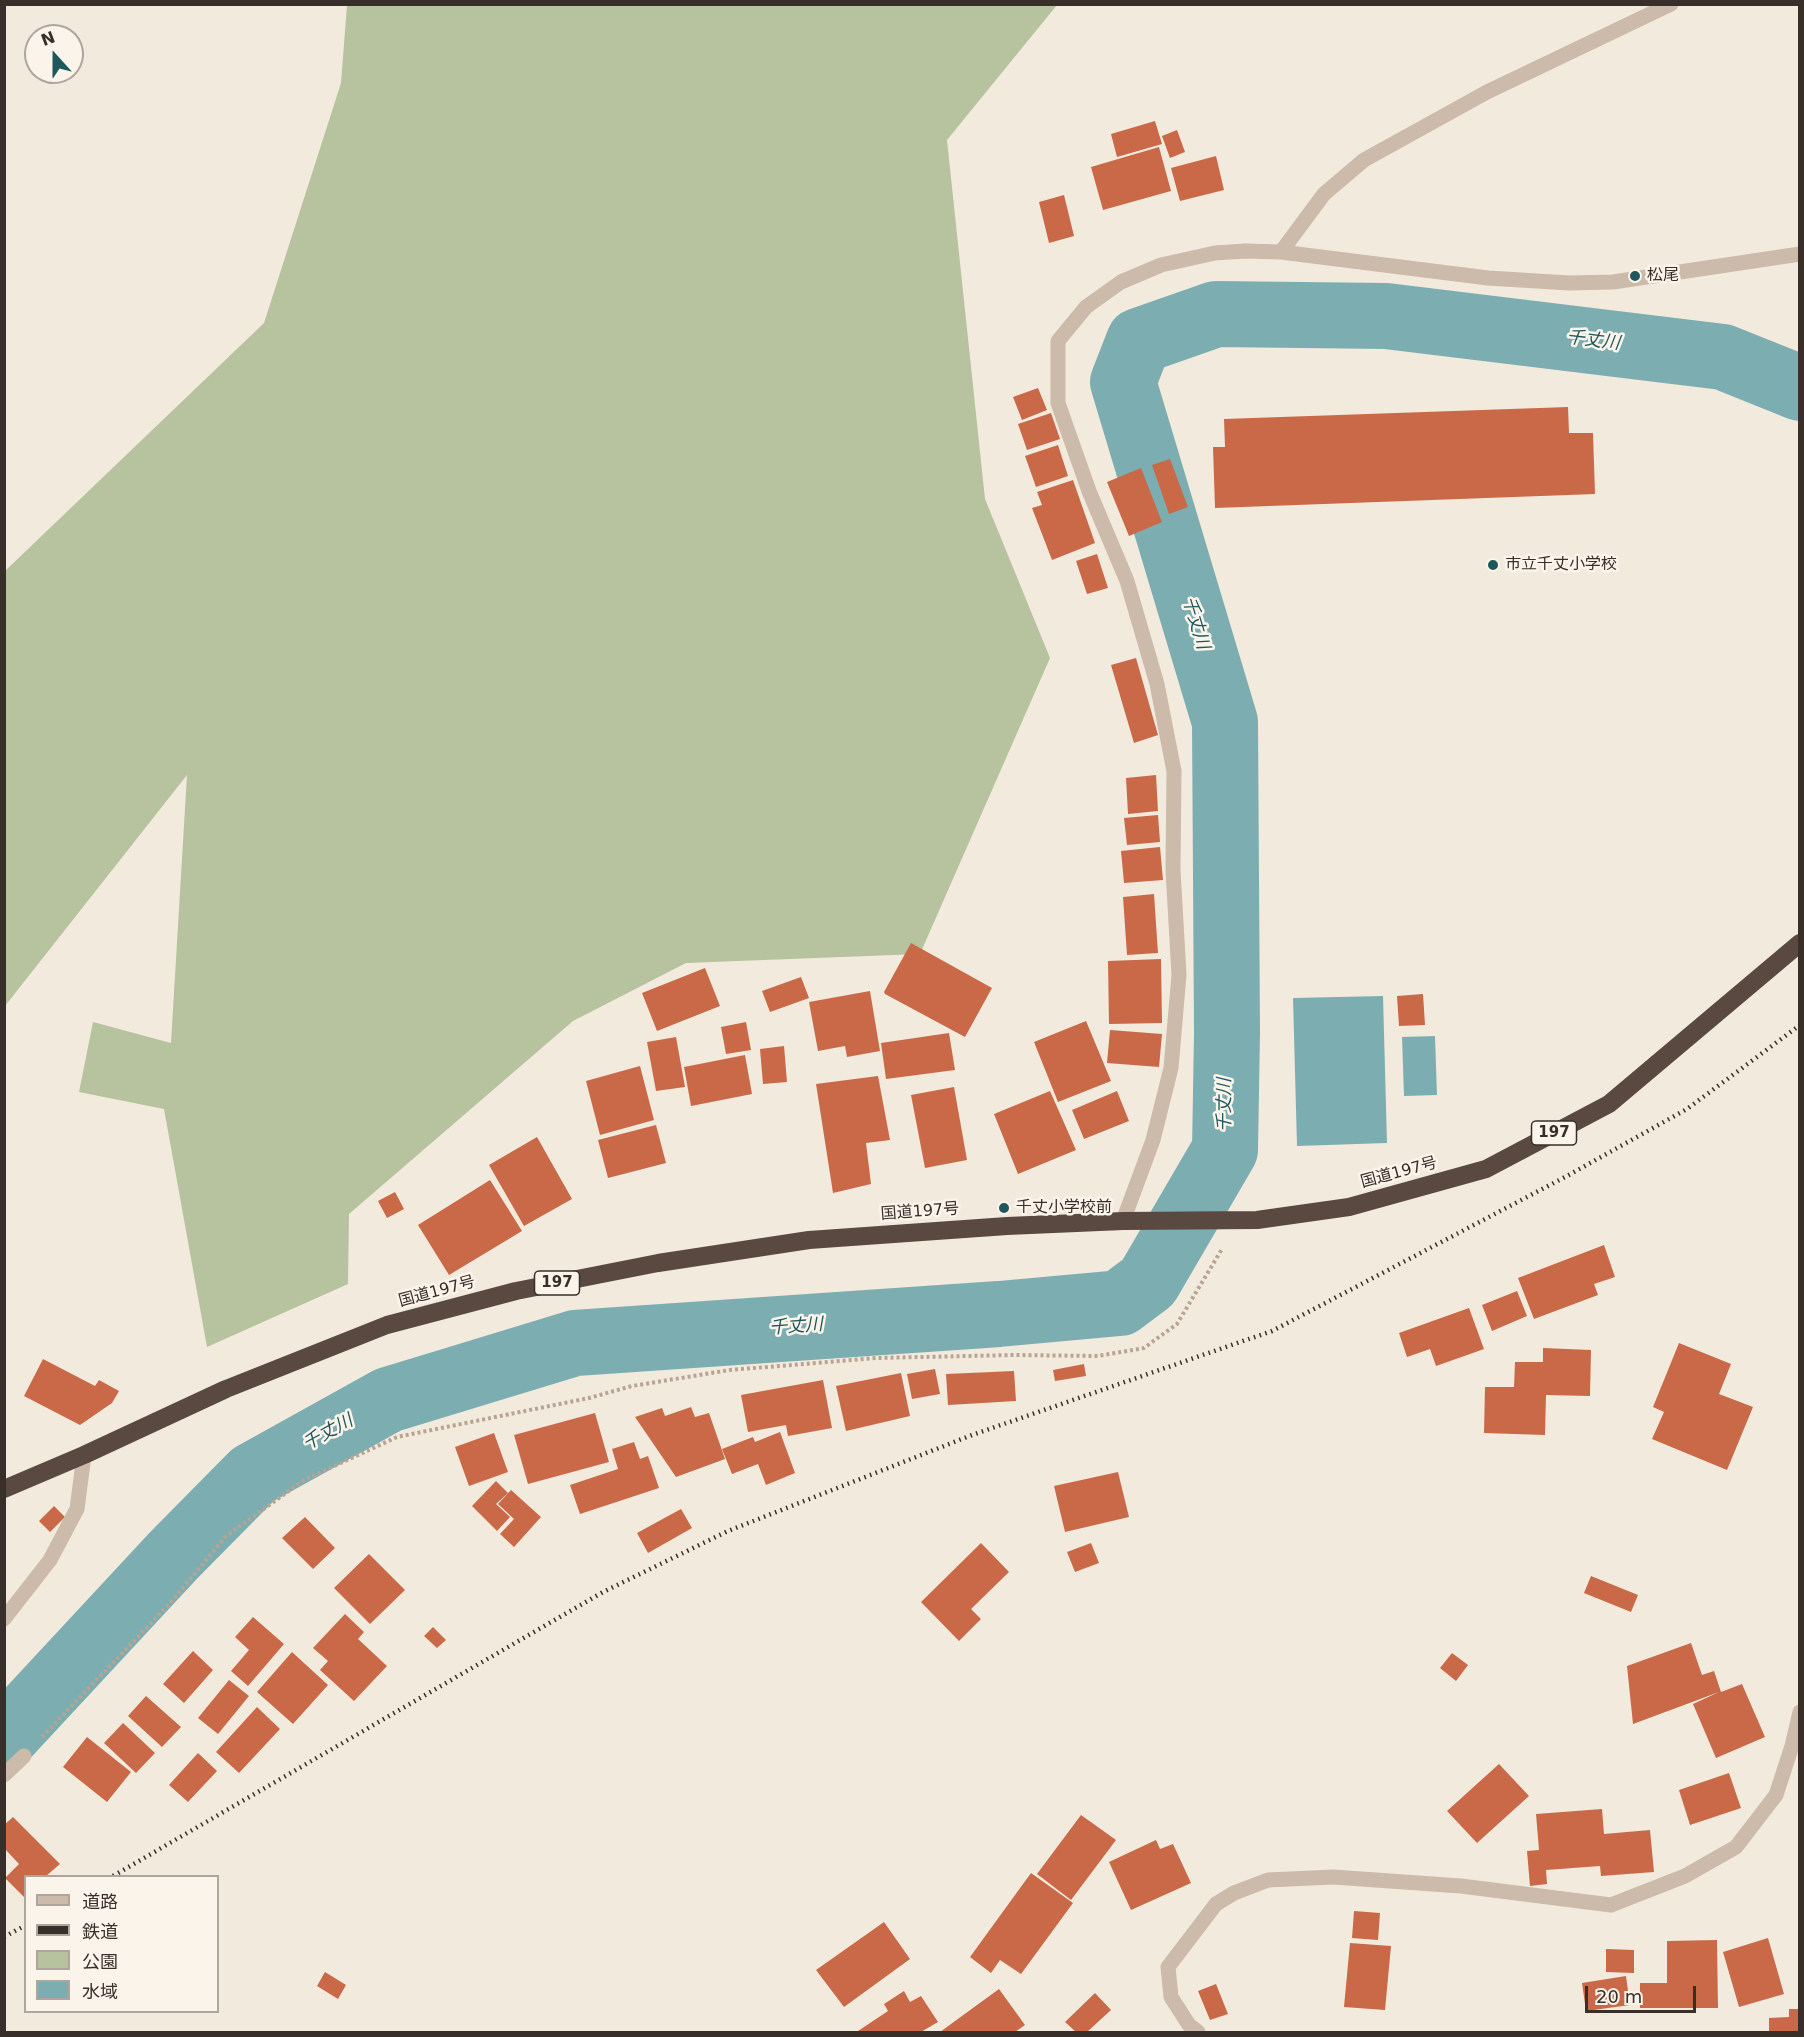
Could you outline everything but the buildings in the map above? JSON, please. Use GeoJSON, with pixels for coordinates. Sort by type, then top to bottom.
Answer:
{"type":"FeatureCollection","features":[{"type":"Feature","properties":{"kind":"highway","name":"国道197号"},"geometry":{"type":"LineString","coordinates":[[4,1490],[226,1389],[387,1325],[516,1291],[658,1263],[809,1240],[1007,1226],[1123,1221],[1248,1220],[1349,1206],[1486,1169],[1609,1104],[1800,943]]}},
{"type":"Feature","properties":{"kind":"street"},"geometry":{"type":"LineString","coordinates":[[1281,252],[1324,194],[1364,160],[1487,92],[1671,4]]}},
{"type":"Feature","properties":{"kind":"street"},"geometry":{"type":"LineString","coordinates":[[1123,1221],[1153,1140],[1171,1068],[1179,975],[1173,870],[1173,771],[1157,684],[1127,580],[1089,491],[1058,403],[1058,341],[1086,308],[1121,282],[1161,265],[1215,253],[1281,252],[1488,278],[1569,283],[1613,282],[1800,254]]}},
{"type":"Feature","properties":{"kind":"street"},"geometry":{"type":"LineString","coordinates":[[4,1619],[50,1560],[76,1509],[84,1455]]}},
{"type":"Feature","properties":{"kind":"street"},"geometry":{"type":"LineString","coordinates":[[1198,2032],[1189,2025],[1171,1997],[1168,1967],[1216,1904],[1234,1893],[1268,1880],[1333,1878],[1461,1886],[1611,1905],[1685,1876],[1736,1847],[1776,1795],[1800,1712]]}},
{"type":"Feature","properties":{"kind":"street"},"geometry":{"type":"LineString","coordinates":[[4,1775],[24,1756]]}},
{"type":"Feature","properties":{"kind":"path"},"geometry":{"type":"LineString","coordinates":[[24,1756],[172,1601],[226,1536],[304,1480],[397,1437],[589,1398],[632,1386],[730,1370],[876,1358],[1098,1356],[1144,1348],[1177,1324],[1248,1220]]}},
{"type":"Feature","properties":{"kind":"green space"},"geometry":{"type":"Polygon","coordinates":[[[347,5],[1057,5],[947,140],[985,499],[1050,658],[920,954],[686,963],[573,1021],[349,1214],[348,1284],[207,1347],[164,1109],[79,1092],[93,1022],[171,1043],[187,775],[5,1006],[5,571],[264,323],[341,83],[347,5]]]}},
{"type":"Feature","properties":{"kind":"water"},"geometry":{"type":"Polygon","coordinates":[[[1383,996],[1387,1143],[1297,1146],[1293,998],[1383,996]]]}},
{"type":"Feature","properties":{"kind":"water"},"geometry":{"type":"Polygon","coordinates":[[[1435,1036],[1437,1095],[1404,1096],[1402,1037],[1435,1036]]]}},
{"type":"Feature","properties":{"kind":"waterway","name":"千丈川"},"geometry":{"type":"LineString","coordinates":[[4,1738],[173,1556],[253,1475],[388,1400],[575,1343],[999,1314],[1120,1303],[1148,1282],[1225,1150],[1227,1032],[1225,722],[1123,382],[1139,341],[1216,314],[1386,316],[1723,357],[1800,388]]}},
{"type":"Feature","properties":{"kind":"railway"},"geometry":{"type":"LineString","coordinates":[[115,1875],[603,1592],[728,1531],[972,1435],[1272,1331],[1567,1176],[1687,1109],[1800,1025]]}},
{"type":"Feature","properties":{"kind":"railway"},"geometry":{"type":"LineString","coordinates":[[4,1937],[24,1926]]}},
{"type":"Feature","properties":{"kind":"place","name":"松尾"},"geometry":{"type":"Point","coordinates":[1635,276]}},
{"type":"Feature","properties":{"kind":"place","name":"市立千丈小学校"},"geometry":{"type":"Point","coordinates":[1493,565]}},
{"type":"Feature","properties":{"kind":"place","name":"千丈小学校前"},"geometry":{"type":"Point","coordinates":[1004,1208]}}]}
